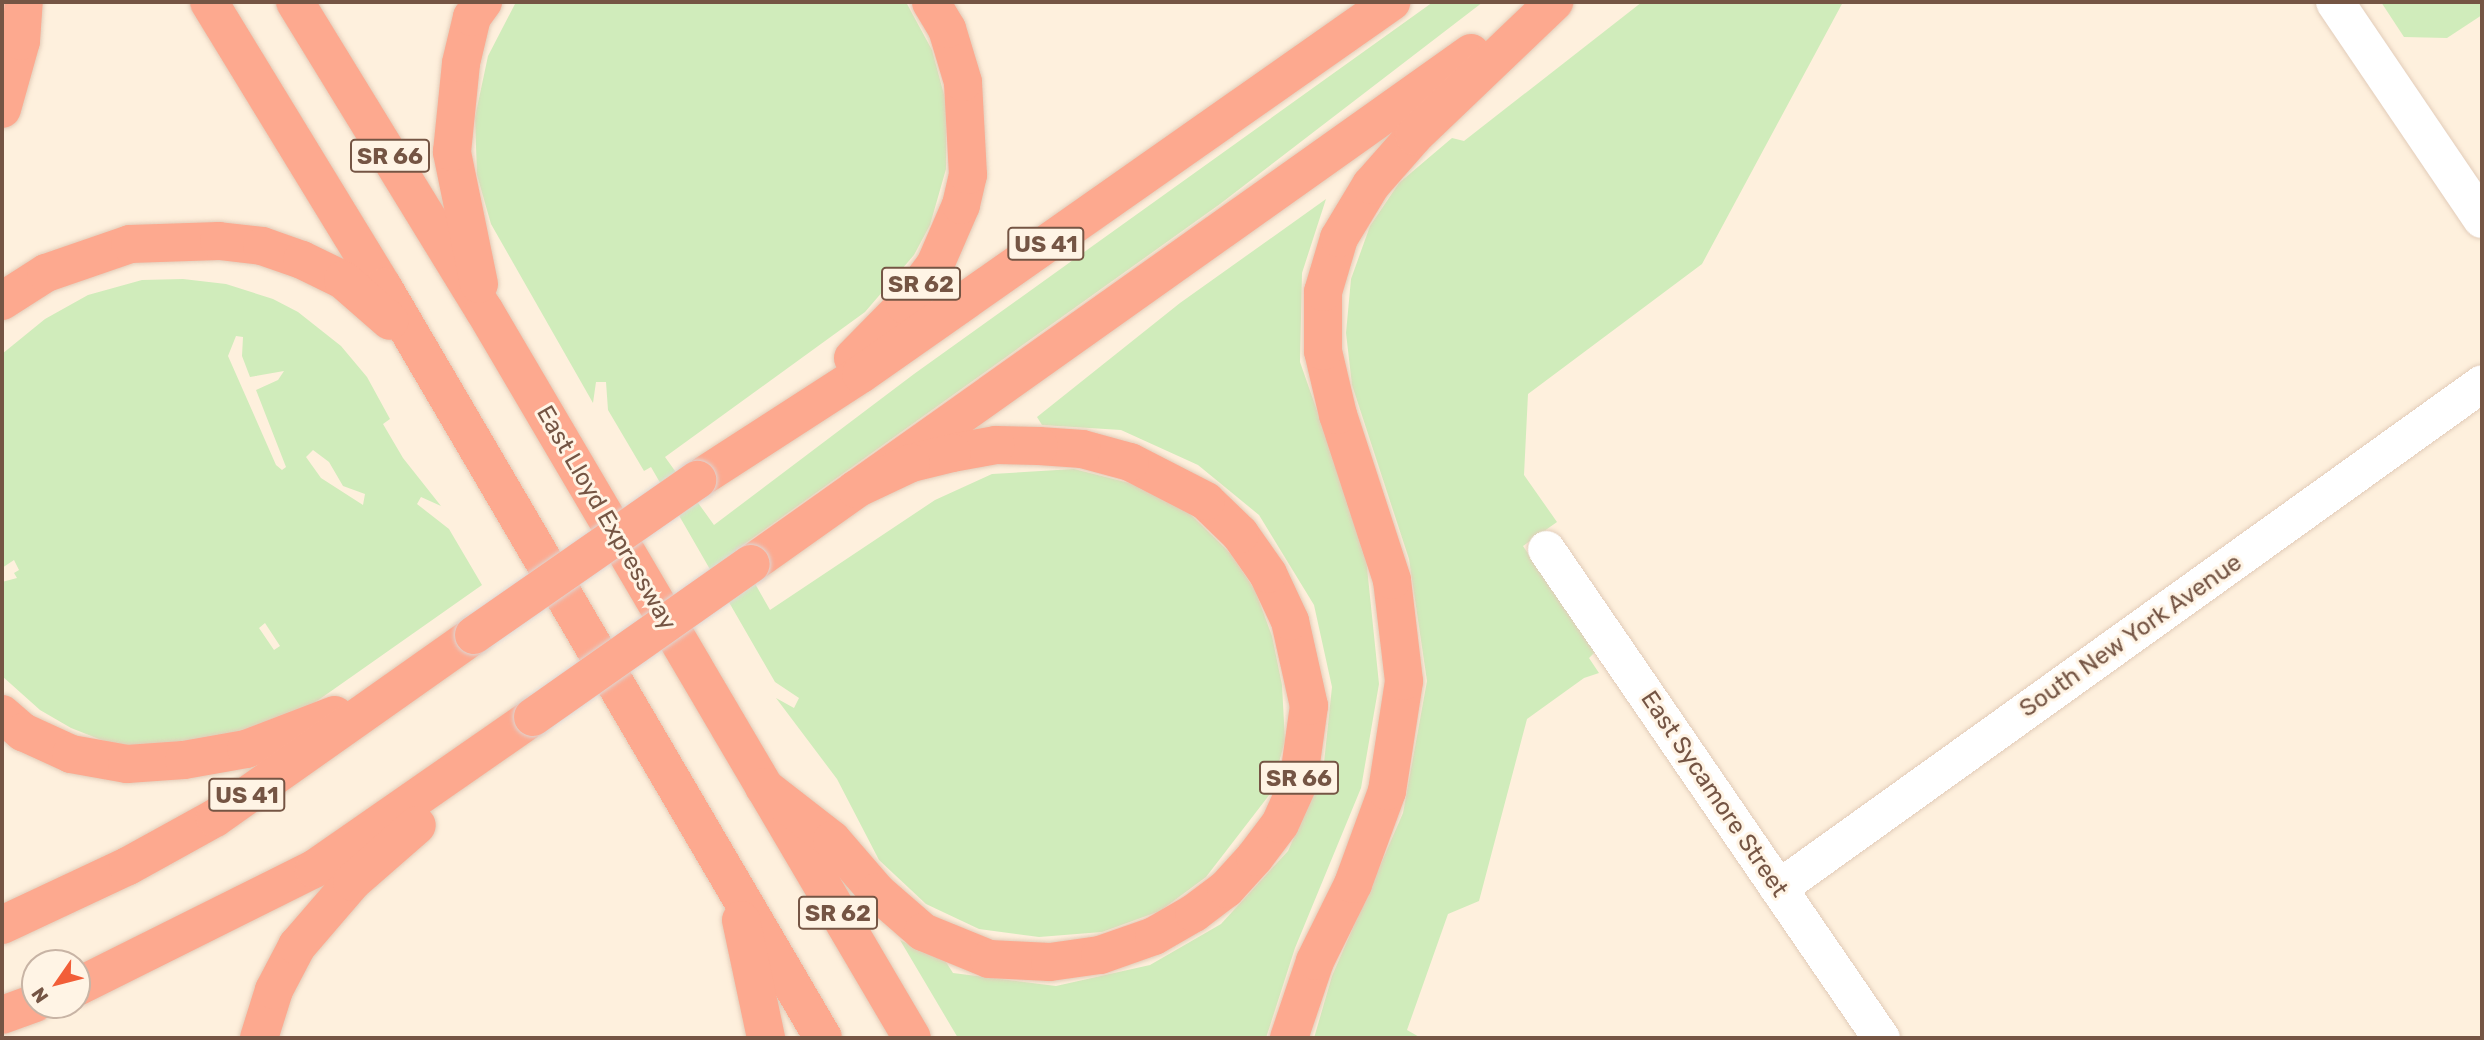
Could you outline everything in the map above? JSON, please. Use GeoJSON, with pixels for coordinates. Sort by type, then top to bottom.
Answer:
{"type":"FeatureCollection","features":[{"type":"Feature","properties":{"kind":"highway"},"geometry":{"type":"LineString","coordinates":[[2,110],[21,41],[24,2]]}},
{"type":"Feature","properties":{"kind":"highway"},"geometry":{"type":"LineString","coordinates":[[209,2],[424,359],[823,1038]]}},
{"type":"Feature","properties":{"kind":"highway","name":"East Lloyd Expressway"},"geometry":{"type":"LineString","coordinates":[[295,2],[484,310],[912,1038]]}},
{"type":"Feature","properties":{"kind":"highway","name":"SR 62"},"geometry":{"type":"LineString","coordinates":[[483,2],[472,18],[461,63],[452,152],[484,310]]}},
{"type":"Feature","properties":{"kind":"highway","name":"SR 62"},"geometry":{"type":"LineString","coordinates":[[697,480],[790,416],[870,342],[935,265],[961,205],[970,150],[963,82],[947,29],[932,2]]}},
{"type":"Feature","properties":{"kind":"highway","name":"US 41"},"geometry":{"type":"LineString","coordinates":[[2,925],[215,818],[697,480],[861,374],[1391,2]]}},
{"type":"Feature","properties":{"kind":"highway"},"geometry":{"type":"LineString","coordinates":[[91,980],[314,869],[751,564],[1544,2]]}},
{"type":"Feature","properties":{"kind":"highway"},"geometry":{"type":"LineString","coordinates":[[1289,1038],[1315,961],[1353,884],[1387,791],[1404,681],[1392,580],[1338,415],[1323,351],[1323,292],[1339,237],[1371,185],[1414,136],[1554,2]]}},
{"type":"Feature","properties":{"kind":"highway"},"geometry":{"type":"LineString","coordinates":[[2,301],[46,273],[130,244],[176,239],[262,246],[343,280],[378,308],[424,359]]}},
{"type":"Feature","properties":{"kind":"highway","name":"SR 66"},"geometry":{"type":"LineString","coordinates":[[764,787],[832,841],[877,892],[923,932],[989,959],[1050,962],[1100,955],[1154,936],[1194,913],[1226,889],[1255,857],[1280,824],[1298,784],[1309,706],[1290,621],[1268,574],[1240,534],[1206,501],[1130,462],[1082,449],[1039,446],[996,445],[952,453],[911,463],[856,489]]}},
{"type":"Feature","properties":{"kind":"highway"},"geometry":{"type":"LineString","coordinates":[[2,714],[23,732],[71,754],[127,764],[184,760],[246,749],[316,723],[413,678]]}},
{"type":"Feature","properties":{"kind":"highway"},"geometry":{"type":"LineString","coordinates":[[259,1038],[274,990],[297,946],[329,908],[533,717]]}},
{"type":"Feature","properties":{"kind":"highway"},"geometry":{"type":"LineString","coordinates":[[735,890],[766,1038]]}},
{"type":"Feature","properties":{"kind":"highway"},"geometry":{"type":"LineString","coordinates":[[2,1015],[21,1008]]}},
{"type":"Feature","properties":{"kind":"main road"},"geometry":{"type":"LineString","coordinates":[[2335,2],[2482,219]]}},
{"type":"Feature","properties":{"kind":"street","name":"South New York Avenue"},"geometry":{"type":"LineString","coordinates":[[1778,888],[2482,383]]}},
{"type":"Feature","properties":{"kind":"street","name":"East Sycamore Street"},"geometry":{"type":"LineString","coordinates":[[1546,549],[1881,1038]]}},
{"type":"Feature","properties":{"kind":"green space"},"geometry":{"type":"Polygon","coordinates":[[[516,2],[906,2],[932,50],[946,102],[946,169],[930,225],[914,255],[865,312],[665,457],[714,525],[914,374],[1433,2],[1483,2],[1220,204],[736,550],[770,610],[935,500],[992,474],[1074,469],[1141,486],[1187,511],[1230,553],[1255,590],[1272,636],[1282,685],[1285,741],[1270,794],[1206,877],[1160,911],[1102,932],[1039,937],[979,929],[926,904],[879,860],[837,779],[776,698],[794,708],[799,698],[775,682],[651,467],[644,471],[608,410],[606,382],[596,382],[593,403],[491,224],[477,175],[475,117],[488,56],[516,2]]]}},
{"type":"Feature","properties":{"kind":"green space"},"geometry":{"type":"Polygon","coordinates":[[[1642,2],[1843,2],[1702,264],[1528,394],[1524,475],[1557,522],[1523,546],[1595,652],[1589,658],[1599,673],[1584,678],[1527,719],[1479,901],[1448,914],[1407,1030],[1421,1038],[1314,1038],[1332,976],[1403,813],[1427,681],[1409,559],[1352,385],[1346,333],[1351,279],[1370,226],[1399,183],[1452,138],[1464,141],[1642,2]]]}},
{"type":"Feature","properties":{"kind":"green space"},"geometry":{"type":"Polygon","coordinates":[[[2381,2],[2482,2],[2482,15],[2447,38],[2404,37],[2381,2]]]}},
{"type":"Feature","properties":{"kind":"green space"},"geometry":{"type":"Polygon","coordinates":[[[1326,199],[1302,273],[1300,362],[1365,548],[1379,684],[1361,788],[1295,948],[1266,1038],[958,1038],[900,940],[946,962],[953,973],[1056,986],[1150,965],[1221,924],[1288,851],[1323,772],[1332,687],[1314,605],[1259,515],[1198,465],[1121,430],[1042,425],[1037,417],[1180,303],[1326,199]]]}},
{"type":"Feature","properties":{"kind":"green space"},"geometry":{"type":"Polygon","coordinates":[[[183,279],[226,284],[273,299],[298,312],[341,346],[367,377],[390,419],[383,424],[403,458],[441,506],[421,497],[417,504],[449,529],[482,585],[290,720],[168,752],[104,741],[71,728],[40,710],[2,676],[2,582],[17,578],[14,573],[19,570],[14,560],[2,568],[2,354],[45,319],[88,295],[142,280],[183,279]],[[236,336],[228,356],[276,465],[282,470],[286,467],[256,390],[278,380],[284,371],[250,377],[242,356],[243,337],[236,336]],[[313,450],[306,457],[321,478],[363,505],[365,494],[343,486],[329,462],[313,450]],[[265,623],[259,628],[274,650],[280,646],[265,623]]]}}]}
